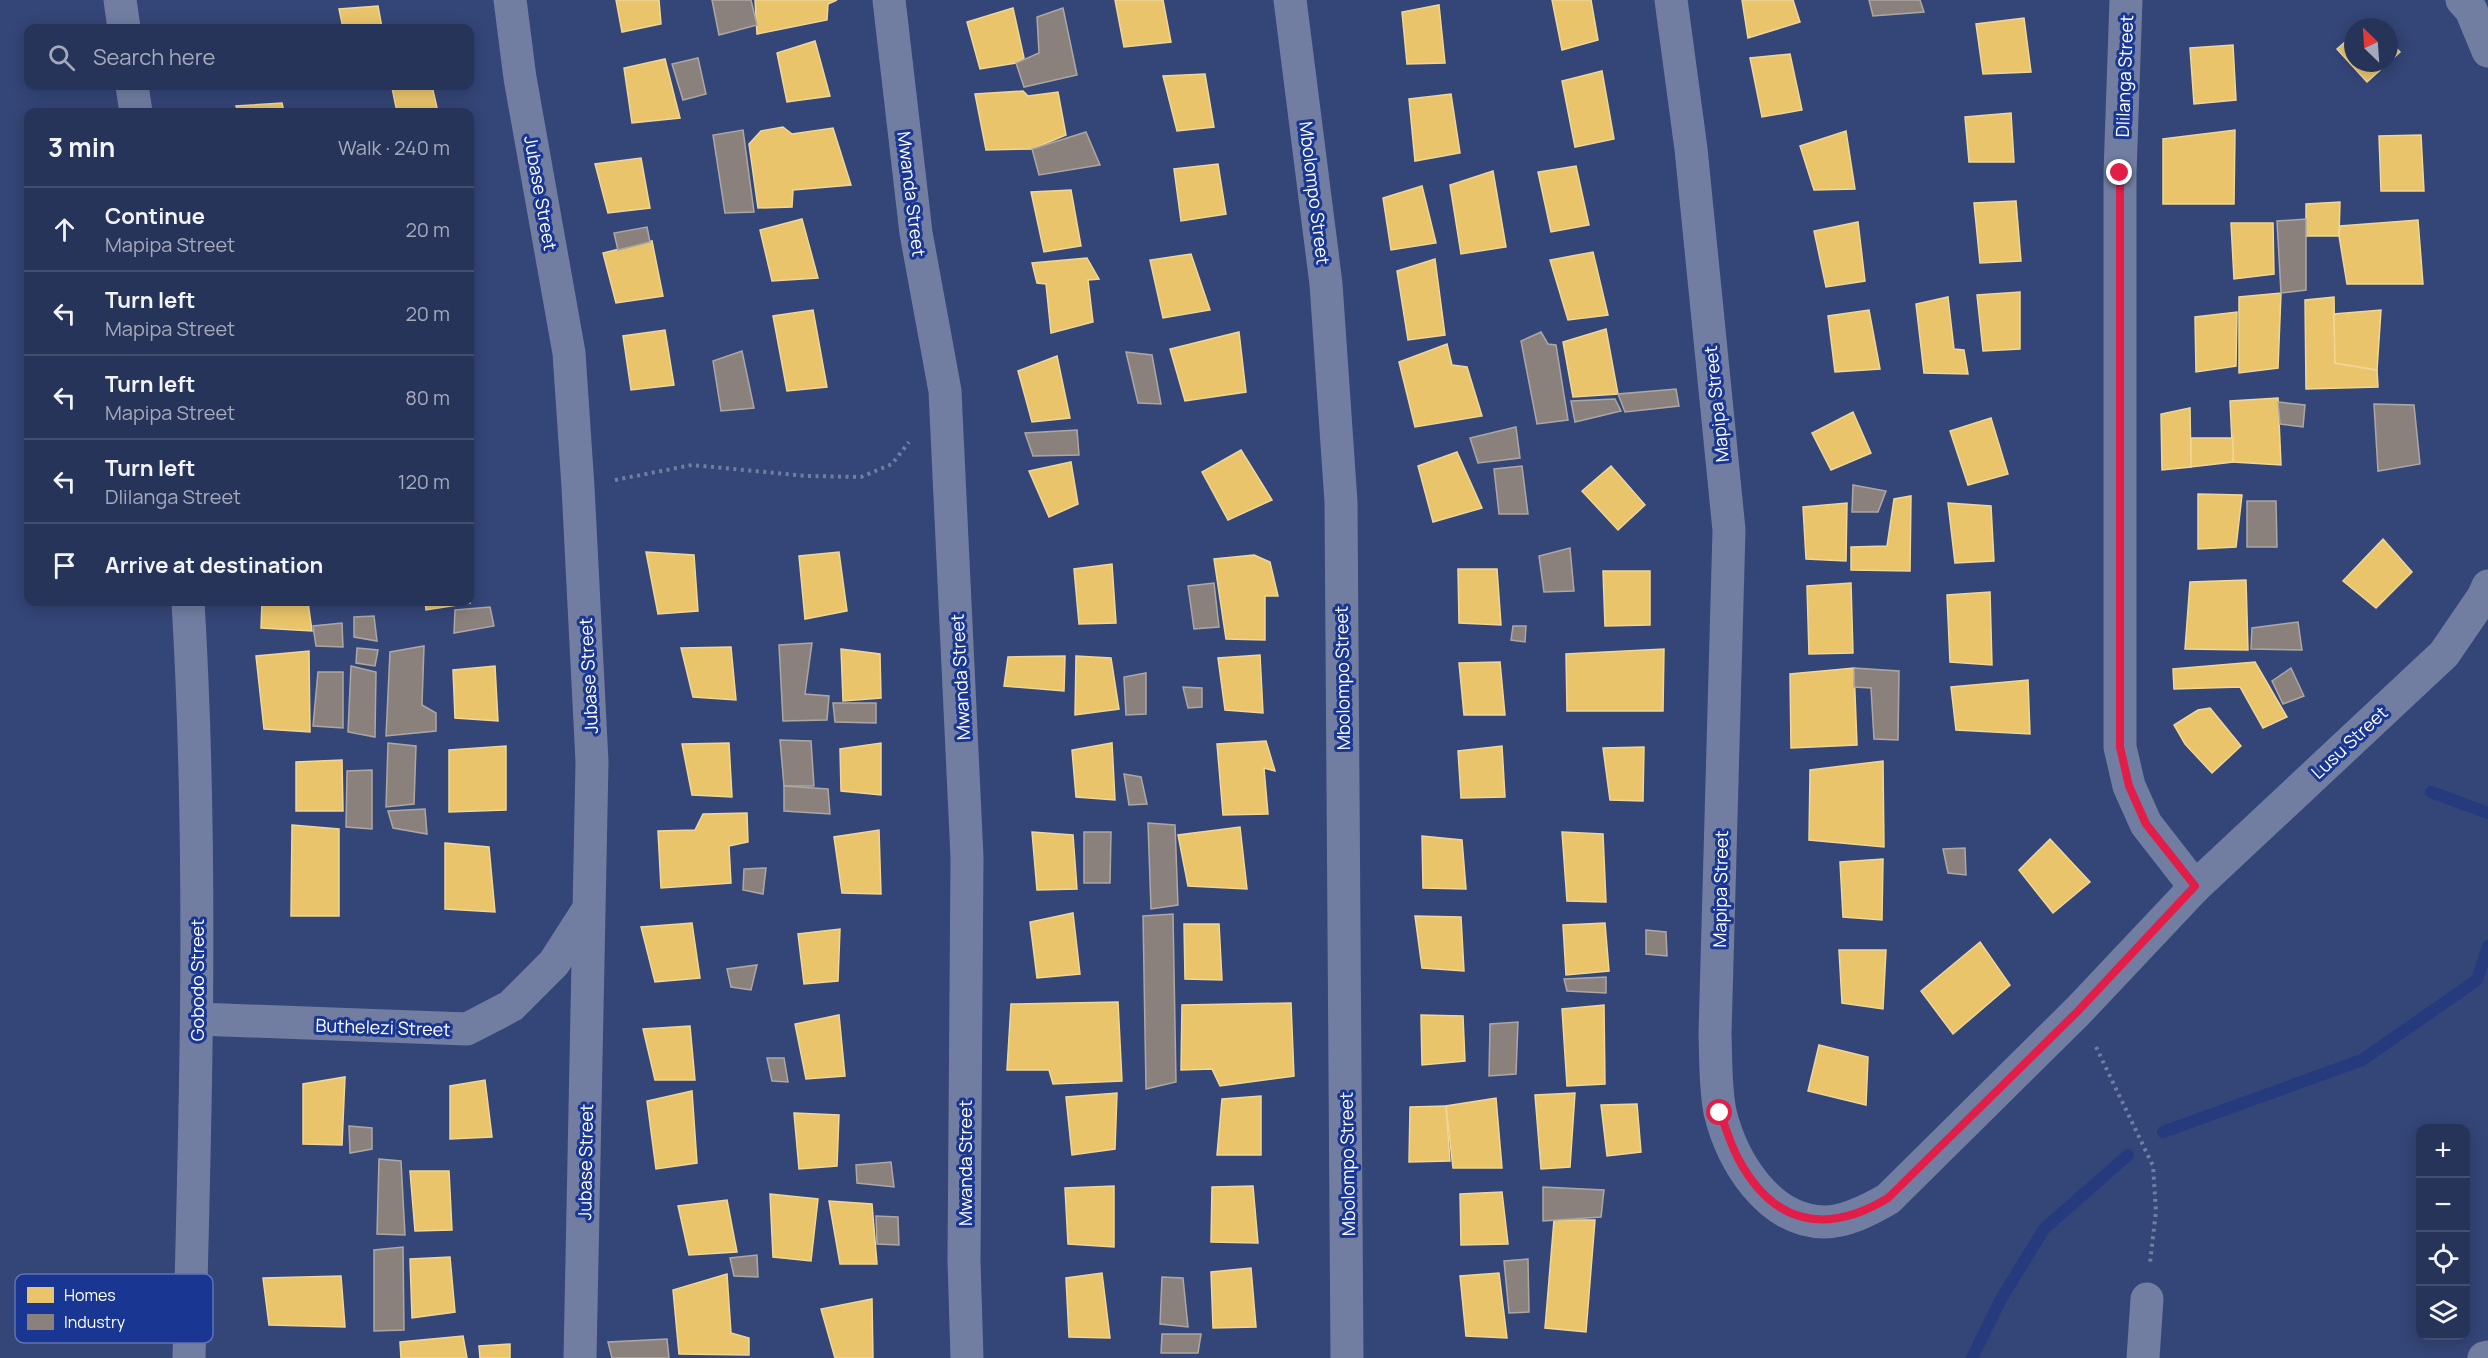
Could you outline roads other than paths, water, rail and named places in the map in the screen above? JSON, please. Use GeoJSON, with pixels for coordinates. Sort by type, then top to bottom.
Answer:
{"type":"FeatureCollection","features":[{"type":"Feature","properties":{"kind":"street"},"geometry":{"type":"LineString","coordinates":[[120,0],[123,24]]}},
{"type":"Feature","properties":{"kind":"street","name":"Jubase Street"},"geometry":{"type":"LineString","coordinates":[[510,0],[520,78],[569,353],[578,487],[592,762],[580,1358]]}},
{"type":"Feature","properties":{"kind":"street","name":"Mwanda Street"},"geometry":{"type":"LineString","coordinates":[[889,0],[916,233],[945,391],[967,857],[964,1215],[967,1358]]}},
{"type":"Feature","properties":{"kind":"street","name":"Mbolompo Street"},"geometry":{"type":"LineString","coordinates":[[1290,0],[1326,284],[1341,502],[1347,1358]]}},
{"type":"Feature","properties":{"kind":"street","name":"Mapipa Street"},"geometry":{"type":"LineString","coordinates":[[1671,0],[1691,149],[1729,530],[1715,1034],[1720,1113],[1738,1160],[1758,1188],[1781,1209],[1802,1220],[1826,1222],[1866,1212],[1888,1198],[2078,1011],[2195,886]]}},
{"type":"Feature","properties":{"kind":"street","name":"Dlilanga Street"},"geometry":{"type":"LineString","coordinates":[[2126,0],[2120,173],[2120,747],[2129,786],[2146,824],[2195,886]]}},
{"type":"Feature","properties":{"kind":"street"},"geometry":{"type":"LineString","coordinates":[[2462,0],[2471,10],[2488,51]]}},
{"type":"Feature","properties":{"kind":"street"},"geometry":{"type":"LineString","coordinates":[[133,90],[135,108]]}},
{"type":"Feature","properties":{"kind":"street","name":"Lusu Street"},"geometry":{"type":"LineString","coordinates":[[2195,886],[2444,654],[2488,586]]}},
{"type":"Feature","properties":{"kind":"street","name":"Gobodo Street"},"geometry":{"type":"LineString","coordinates":[[188,606],[193,674],[198,1019],[191,1274]]}},
{"type":"Feature","properties":{"kind":"street","name":"Buthelezi Street"},"geometry":{"type":"LineString","coordinates":[[198,1019],[467,1029],[511,1006],[554,963],[588,910]]}},
{"type":"Feature","properties":{"kind":"street"},"geometry":{"type":"LineString","coordinates":[[2143,1358],[2147,1299]]}},
{"type":"Feature","properties":{"kind":"street","name":"Gobodo Street"},"geometry":{"type":"LineString","coordinates":[[189,1343],[189,1358]]}},
{"type":"Feature","properties":{"kind":"waterway"},"geometry":{"type":"LineString","coordinates":[[2431,792],[2488,813]]}},
{"type":"Feature","properties":{"kind":"waterway"},"geometry":{"type":"LineString","coordinates":[[2163,1132],[2362,1060],[2477,980],[2488,946]]}},
{"type":"Feature","properties":{"kind":"waterway"},"geometry":{"type":"LineString","coordinates":[[1972,1358],[2001,1299],[2044,1229],[2128,1155]]}}]}
